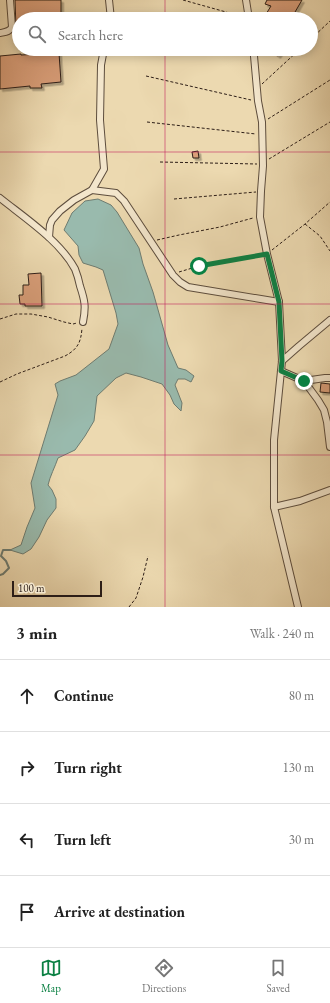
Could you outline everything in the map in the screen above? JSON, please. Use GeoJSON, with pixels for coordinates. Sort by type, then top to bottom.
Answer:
{"type":"FeatureCollection","features":[{"type":"Feature","properties":{"kind":"street"},"geometry":{"type":"LineString","coordinates":[[0,33],[11,30],[12,27],[10,0]]}},
{"type":"Feature","properties":{"kind":"street"},"geometry":{"type":"LineString","coordinates":[[109,0],[110,12]]}},
{"type":"Feature","properties":{"kind":"street"},"geometry":{"type":"LineString","coordinates":[[246,0],[247,12]]}},
{"type":"Feature","properties":{"kind":"street"},"geometry":{"type":"LineString","coordinates":[[49,237],[52,220],[60,211],[74,200],[92,190],[104,169],[100,120],[101,65],[103,56]]}},
{"type":"Feature","properties":{"kind":"street"},"geometry":{"type":"LineString","coordinates":[[254,56],[258,101],[262,122],[263,164],[260,217],[267,254],[279,302],[282,361],[274,440],[274,507],[298,607]]}},
{"type":"Feature","properties":{"kind":"street"},"geometry":{"type":"LineString","coordinates":[[92,190],[116,193],[124,201],[173,275],[188,287],[279,302]]}},
{"type":"Feature","properties":{"kind":"street"},"geometry":{"type":"LineString","coordinates":[[0,198],[49,237],[69,260],[76,271],[84,298],[85,310],[83,322]]}},
{"type":"Feature","properties":{"kind":"street"},"geometry":{"type":"LineString","coordinates":[[282,361],[330,320]]}},
{"type":"Feature","properties":{"kind":"street"},"geometry":{"type":"LineString","coordinates":[[281,371],[304,381],[318,400],[324,410],[330,447]]}},
{"type":"Feature","properties":{"kind":"street"},"geometry":{"type":"LineString","coordinates":[[304,381],[330,378]]}},
{"type":"Feature","properties":{"kind":"street"},"geometry":{"type":"LineString","coordinates":[[274,507],[300,501],[330,490]]}},
{"type":"Feature","properties":{"kind":"path"},"geometry":{"type":"LineString","coordinates":[[183,0],[226,12]]}},
{"type":"Feature","properties":{"kind":"path"},"geometry":{"type":"LineString","coordinates":[[318,32],[330,21]]}},
{"type":"Feature","properties":{"kind":"path"},"geometry":{"type":"LineString","coordinates":[[257,89],[292,56]]}},
{"type":"Feature","properties":{"kind":"path"},"geometry":{"type":"LineString","coordinates":[[146,76],[258,101]]}},
{"type":"Feature","properties":{"kind":"path"},"geometry":{"type":"LineString","coordinates":[[262,122],[330,80]]}},
{"type":"Feature","properties":{"kind":"path"},"geometry":{"type":"LineString","coordinates":[[147,122],[262,134]]}},
{"type":"Feature","properties":{"kind":"path"},"geometry":{"type":"LineString","coordinates":[[160,162],[263,164],[330,122]]}},
{"type":"Feature","properties":{"kind":"path"},"geometry":{"type":"LineString","coordinates":[[174,199],[261,191]]}},
{"type":"Feature","properties":{"kind":"path"},"geometry":{"type":"LineString","coordinates":[[173,275],[183,270],[199,266],[267,254],[330,202]]}},
{"type":"Feature","properties":{"kind":"path"},"geometry":{"type":"LineString","coordinates":[[151,242],[260,217]]}},
{"type":"Feature","properties":{"kind":"path"},"geometry":{"type":"LineString","coordinates":[[305,224],[320,236],[330,251]]}},
{"type":"Feature","properties":{"kind":"path"},"geometry":{"type":"LineString","coordinates":[[0,319],[16,314],[31,314],[73,324],[83,322],[81,338],[77,348],[72,352],[16,374],[0,382]]}},
{"type":"Feature","properties":{"kind":"path"},"geometry":{"type":"LineString","coordinates":[[129,607],[136,598],[148,556]]}},
{"type":"Feature","properties":{"kind":"shaded area"},"geometry":{"type":"Polygon","coordinates":[[[98,199],[111,205],[117,212],[139,248],[168,345],[178,368],[186,370],[194,376],[191,382],[185,379],[178,379],[175,385],[182,403],[181,411],[174,404],[170,395],[162,384],[126,373],[116,378],[97,396],[94,421],[75,450],[58,458],[50,478],[48,485],[56,499],[56,508],[47,520],[39,537],[31,549],[23,554],[10,550],[21,545],[35,508],[31,483],[58,395],[55,384],[76,375],[109,349],[118,324],[103,270],[83,263],[79,255],[78,246],[64,230],[72,213],[85,201],[98,199]]]}},
{"type":"Feature","properties":{"kind":"building"},"geometry":{"type":"Polygon","coordinates":[[[15,0],[61,0],[61,12],[15,12],[15,0]]]}},
{"type":"Feature","properties":{"kind":"building"},"geometry":{"type":"Polygon","coordinates":[[[267,0],[302,0],[295,12],[267,12],[271,6],[265,4],[267,0]]]}},
{"type":"Feature","properties":{"kind":"building"},"geometry":{"type":"Polygon","coordinates":[[[0,56],[59,56],[61,82],[41,84],[42,88],[30,88],[30,86],[0,89],[0,56]]]}},
{"type":"Feature","properties":{"kind":"building"},"geometry":{"type":"Polygon","coordinates":[[[198,151],[199,158],[193,158],[192,152],[198,151]]]}},
{"type":"Feature","properties":{"kind":"building"},"geometry":{"type":"Polygon","coordinates":[[[41,273],[42,306],[25,306],[25,304],[20,304],[19,295],[23,295],[23,285],[29,285],[28,274],[41,273]]]}},
{"type":"Feature","properties":{"kind":"building"},"geometry":{"type":"Polygon","coordinates":[[[321,383],[330,384],[330,393],[320,392],[321,383]]]}},
{"type":"Feature","properties":{"kind":"waterway"},"geometry":{"type":"LineString","coordinates":[[0,575],[9,568],[6,561],[1,556],[3,550],[10,550]]}},
{"type":"Feature","properties":{"kind":"route"},"geometry":{"type":"LineString","coordinates":[[199,266],[267,254],[279,302],[282,361],[281,371],[304,381]]}}]}
